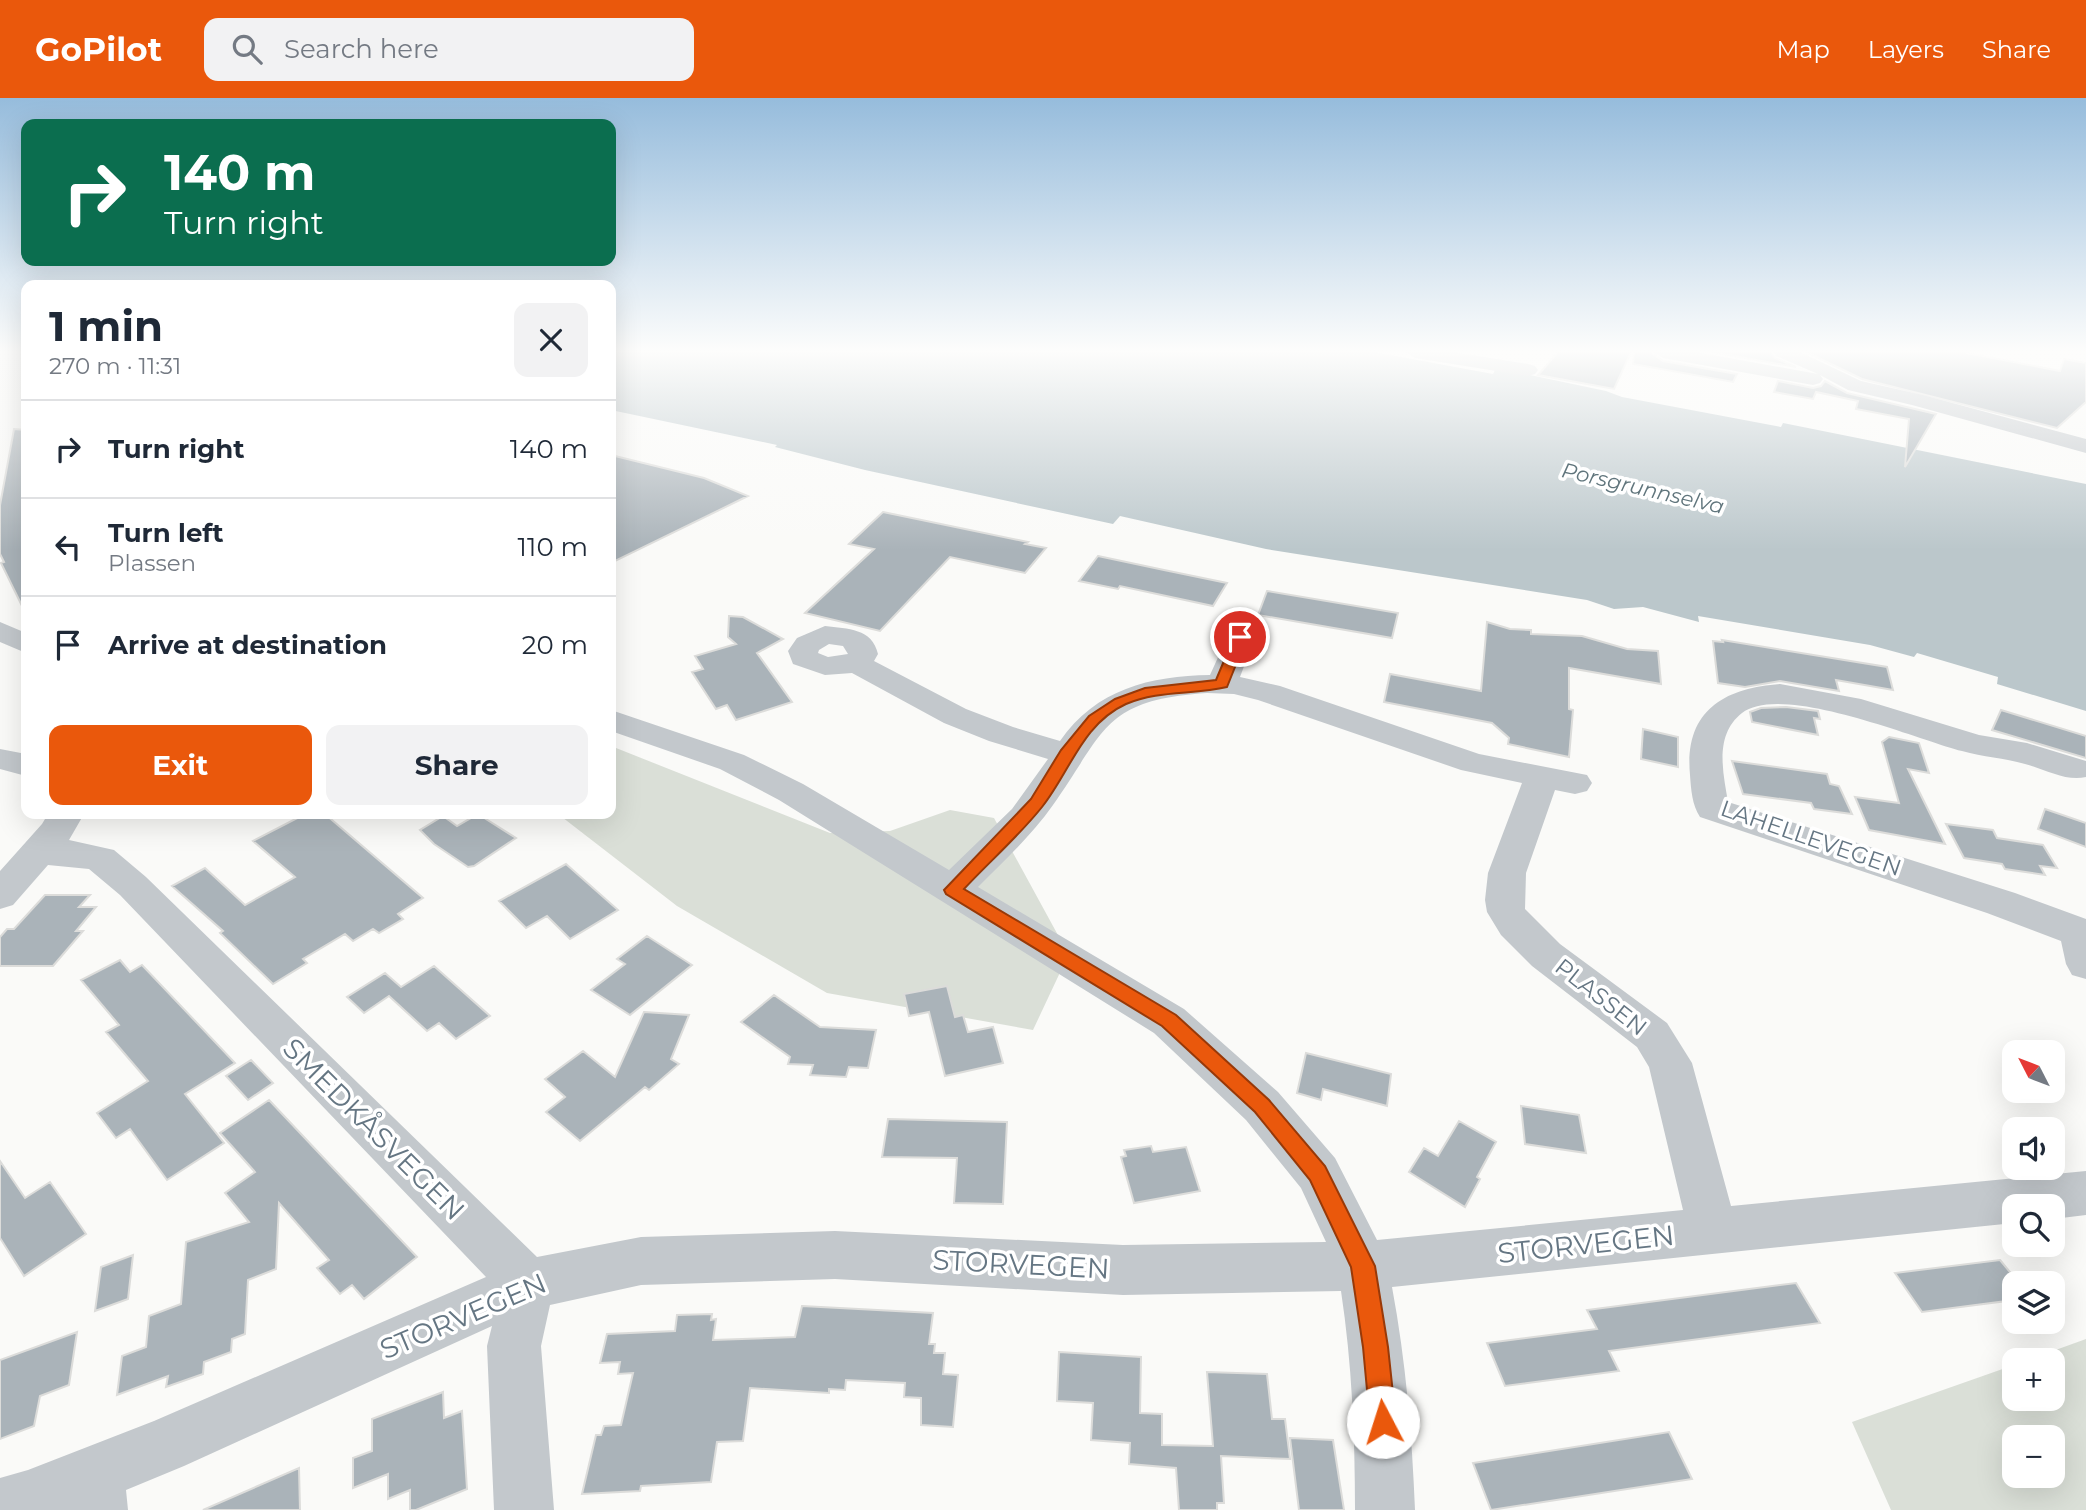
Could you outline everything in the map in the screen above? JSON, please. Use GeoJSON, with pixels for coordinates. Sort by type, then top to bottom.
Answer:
{"type":"FeatureCollection","features":[{"type":"Feature","properties":{"kind":"street"},"geometry":{"type":"LineString","coordinates":[[1984,418],[2086,446]]}},
{"type":"Feature","properties":{"kind":"street"},"geometry":{"type":"LineString","coordinates":[[1222,684],[1240,637]]}},
{"type":"Feature","properties":{"kind":"street"},"geometry":{"type":"LineString","coordinates":[[857,664],[955,716],[1001,734],[1066,753]]}},
{"type":"Feature","properties":{"kind":"street","name":"PLASSEN"},"geometry":{"type":"LineString","coordinates":[[952,890],[1037,803],[1066,753],[1095,719],[1120,702],[1150,691],[1222,684],[1269,693],[1473,763],[1558,780],[1507,873],[1503,886],[1506,912],[1546,955],[1652,1035],[1670,1063],[1713,1232]]}},
{"type":"Feature","properties":{"kind":"street","name":"LAHELLEVEGEN"},"geometry":{"type":"LineString","coordinates":[[2076,769],[2020,752],[1973,744],[1871,711],[1769,693],[1732,704],[1708,740],[1704,758],[1712,809],[2001,903],[2079,932],[2086,964]]}},
{"type":"Feature","properties":{"kind":"street"},"geometry":{"type":"LineString","coordinates":[[616,722],[732,762],[792,792],[1169,1021],[1262,1106],[1318,1173],[1363,1266],[1376,1347],[1382,1410],[1385,1510]]}},
{"type":"Feature","properties":{"kind":"street"},"geometry":{"type":"LineString","coordinates":[[0,759],[21,764]]}},
{"type":"Feature","properties":{"kind":"street"},"geometry":{"type":"LineString","coordinates":[[0,895],[57,832],[64,819]]}},
{"type":"Feature","properties":{"kind":"street","name":"SMEDKÅSVEGEN"},"geometry":{"type":"LineString","coordinates":[[39,852],[74,853],[101,859],[133,886],[528,1283]]}},
{"type":"Feature","properties":{"kind":"street","name":"STORVEGEN"},"geometry":{"type":"LineString","coordinates":[[0,1508],[28,1500],[97,1492],[164,1446],[528,1283],[641,1261],[835,1255],[1123,1270],[1363,1266],[2086,1193]]}},
{"type":"Feature","properties":{"kind":"street"},"geometry":{"type":"LineString","coordinates":[[523,1510],[514,1346],[528,1283]]}},
{"type":"Feature","properties":{"kind":"shaded area"},"geometry":{"type":"Polygon","coordinates":[[[616,748],[830,833],[890,831],[950,810],[994,818],[1059,937],[1064,964],[1033,1030],[827,993],[677,906],[564,819],[616,819],[616,748]]]}},
{"type":"Feature","properties":{"kind":"shaded area"},"geometry":{"type":"Polygon","coordinates":[[[2086,1339],[2086,1510],[1891,1510],[1852,1422],[2002,1369],[2002,1411],[2065,1411],[2065,1348],[2061,1348],[2086,1339]]]}},
{"type":"Feature","properties":{"kind":"water","name":"Porsgrunnselva"},"geometry":{"type":"Polygon","coordinates":[[[648,418],[1733,418],[1781,427],[1783,423],[2086,484],[2086,711],[1997,684],[1998,677],[1917,653],[1914,657],[1870,645],[1698,616],[1699,622],[1643,607],[1614,609],[1587,600],[1266,549],[1120,516],[1113,524],[865,470],[775,447],[777,445],[648,418]]]}},
{"type":"Feature","properties":{"kind":"building"},"geometry":{"type":"Polygon","coordinates":[[[1903,418],[1934,418],[1905,467],[1909,419],[1903,418]]]}},
{"type":"Feature","properties":{"kind":"building"},"geometry":{"type":"Polygon","coordinates":[[[2017,418],[2068,418],[2057,428],[2017,418]]]}},
{"type":"Feature","properties":{"kind":"building"},"geometry":{"type":"Polygon","coordinates":[[[14,429],[21,430],[21,604],[1,563],[4,562],[0,554],[0,505],[14,429]]]}},
{"type":"Feature","properties":{"kind":"building"},"geometry":{"type":"Polygon","coordinates":[[[616,456],[704,478],[748,496],[616,561],[616,456]]]}},
{"type":"Feature","properties":{"kind":"building"},"geometry":{"type":"Polygon","coordinates":[[[883,512],[1046,548],[1025,573],[950,557],[880,631],[805,613],[874,549],[849,544],[883,512]]]}},
{"type":"Feature","properties":{"kind":"building"},"geometry":{"type":"Polygon","coordinates":[[[1098,556],[1227,583],[1213,606],[1120,586],[1118,589],[1079,581],[1098,556]]]}},
{"type":"Feature","properties":{"kind":"building"},"geometry":{"type":"Polygon","coordinates":[[[1267,591],[1398,613],[1392,638],[1258,615],[1267,591]]]}},
{"type":"Feature","properties":{"kind":"building"},"geometry":{"type":"Polygon","coordinates":[[[729,616],[743,617],[783,639],[757,653],[792,702],[736,720],[727,705],[716,709],[692,672],[703,669],[695,656],[736,644],[728,637],[729,616]]]}},
{"type":"Feature","properties":{"kind":"building"},"geometry":{"type":"Polygon","coordinates":[[[1487,622],[1510,629],[1531,630],[1531,634],[1582,636],[1627,649],[1658,651],[1661,684],[1569,668],[1569,709],[1573,710],[1569,757],[1508,744],[1509,738],[1492,723],[1384,702],[1390,674],[1481,691],[1487,622]]]}},
{"type":"Feature","properties":{"kind":"building"},"geometry":{"type":"Polygon","coordinates":[[[1722,640],[1887,667],[1893,690],[1836,680],[1839,691],[1780,681],[1745,687],[1718,683],[1713,641],[1723,642],[1722,640]]]}},
{"type":"Feature","properties":{"kind":"building"},"geometry":{"type":"Polygon","coordinates":[[[1786,707],[1818,711],[1820,719],[1814,718],[1818,735],[1752,722],[1750,712],[1761,708],[1786,707]]]}},
{"type":"Feature","properties":{"kind":"building"},"geometry":{"type":"Polygon","coordinates":[[[2001,710],[2086,736],[2086,758],[1992,730],[2001,710]]]}},
{"type":"Feature","properties":{"kind":"building"},"geometry":{"type":"Polygon","coordinates":[[[1643,729],[1678,737],[1678,767],[1641,759],[1643,729]]]}},
{"type":"Feature","properties":{"kind":"building"},"geometry":{"type":"Polygon","coordinates":[[[1889,737],[1919,743],[1929,773],[1908,769],[1945,844],[1869,830],[1855,797],[1899,803],[1882,742],[1889,737]]]}},
{"type":"Feature","properties":{"kind":"building"},"geometry":{"type":"Polygon","coordinates":[[[1732,761],[1827,774],[1830,784],[1839,786],[1852,814],[1814,809],[1811,803],[1743,794],[1732,761]]]}},
{"type":"Feature","properties":{"kind":"building"},"geometry":{"type":"Polygon","coordinates":[[[2045,809],[2086,823],[2086,847],[2038,829],[2045,809]]]}},
{"type":"Feature","properties":{"kind":"building"},"geometry":{"type":"Polygon","coordinates":[[[295,819],[331,819],[423,898],[398,914],[403,919],[379,933],[373,929],[353,941],[345,934],[303,959],[307,963],[273,984],[220,933],[223,931],[172,886],[205,868],[245,905],[295,877],[253,841],[295,819]]]}},
{"type":"Feature","properties":{"kind":"building"},"geometry":{"type":"Polygon","coordinates":[[[438,819],[447,819],[457,826],[469,819],[486,819],[516,838],[474,866],[468,867],[434,844],[420,830],[438,819]]]}},
{"type":"Feature","properties":{"kind":"building"},"geometry":{"type":"Polygon","coordinates":[[[1946,824],[1993,830],[1997,838],[2043,845],[2057,868],[2040,866],[2045,875],[2005,869],[2002,864],[1964,858],[1946,824]]]}},
{"type":"Feature","properties":{"kind":"building"},"geometry":{"type":"Polygon","coordinates":[[[566,864],[618,910],[570,939],[547,916],[526,928],[499,901],[566,864]]]}},
{"type":"Feature","properties":{"kind":"building"},"geometry":{"type":"Polygon","coordinates":[[[45,895],[90,895],[79,907],[96,907],[76,931],[83,931],[53,966],[0,966],[0,937],[7,929],[14,929],[45,895]]]}},
{"type":"Feature","properties":{"kind":"building"},"geometry":{"type":"Polygon","coordinates":[[[647,936],[692,965],[630,1015],[591,990],[625,964],[617,959],[647,936]]]}},
{"type":"Feature","properties":{"kind":"building"},"geometry":{"type":"Polygon","coordinates":[[[120,960],[130,972],[142,965],[235,1063],[185,1094],[224,1143],[167,1180],[130,1129],[116,1138],[97,1113],[148,1081],[106,1032],[119,1025],[81,980],[120,960]]]}},
{"type":"Feature","properties":{"kind":"building"},"geometry":{"type":"Polygon","coordinates":[[[434,966],[490,1016],[456,1039],[439,1023],[427,1031],[389,996],[364,1013],[347,997],[385,973],[401,987],[434,966]]]}},
{"type":"Feature","properties":{"kind":"building"},"geometry":{"type":"Polygon","coordinates":[[[947,986],[955,1017],[963,1015],[968,1032],[993,1027],[1003,1063],[945,1076],[929,1012],[909,1016],[904,994],[947,986]]]}},
{"type":"Feature","properties":{"kind":"building"},"geometry":{"type":"Polygon","coordinates":[[[774,995],[820,1027],[876,1030],[868,1068],[849,1067],[846,1077],[810,1075],[813,1065],[788,1064],[790,1057],[741,1022],[774,995]]]}},
{"type":"Feature","properties":{"kind":"building"},"geometry":{"type":"Polygon","coordinates":[[[644,1012],[689,1015],[671,1059],[679,1064],[649,1090],[645,1087],[580,1141],[546,1112],[565,1097],[545,1079],[583,1051],[615,1077],[644,1012]]]}},
{"type":"Feature","properties":{"kind":"building"},"geometry":{"type":"Polygon","coordinates":[[[1306,1053],[1391,1074],[1387,1106],[1323,1089],[1321,1100],[1297,1093],[1306,1053]]]}},
{"type":"Feature","properties":{"kind":"building"},"geometry":{"type":"Polygon","coordinates":[[[251,1060],[273,1083],[248,1100],[226,1076],[251,1060]]]}},
{"type":"Feature","properties":{"kind":"building"},"geometry":{"type":"Polygon","coordinates":[[[269,1100],[417,1257],[364,1299],[352,1285],[340,1294],[317,1268],[329,1260],[279,1203],[276,1269],[248,1280],[245,1334],[232,1339],[231,1352],[204,1362],[203,1374],[166,1387],[168,1376],[117,1395],[122,1356],[146,1347],[149,1316],[181,1304],[186,1242],[249,1222],[225,1193],[255,1172],[220,1133],[269,1100]]]}},
{"type":"Feature","properties":{"kind":"building"},"geometry":{"type":"Polygon","coordinates":[[[1521,1106],[1579,1115],[1586,1153],[1525,1144],[1521,1106]]]}},
{"type":"Feature","properties":{"kind":"building"},"geometry":{"type":"Polygon","coordinates":[[[888,1119],[1007,1122],[1003,1204],[954,1203],[957,1158],[882,1157],[888,1119]]]}},
{"type":"Feature","properties":{"kind":"building"},"geometry":{"type":"Polygon","coordinates":[[[1459,1121],[1496,1142],[1465,1207],[1409,1172],[1424,1148],[1438,1156],[1459,1121]]]}},
{"type":"Feature","properties":{"kind":"building"},"geometry":{"type":"Polygon","coordinates":[[[1151,1146],[1153,1152],[1186,1147],[1200,1191],[1134,1203],[1121,1157],[1126,1156],[1124,1150],[1151,1146]]]}},
{"type":"Feature","properties":{"kind":"building"},"geometry":{"type":"Polygon","coordinates":[[[0,1161],[25,1198],[50,1182],[86,1234],[24,1276],[0,1238],[0,1161]]]}},
{"type":"Feature","properties":{"kind":"building"},"geometry":{"type":"Polygon","coordinates":[[[133,1255],[128,1299],[95,1311],[101,1267],[133,1255]]]}},
{"type":"Feature","properties":{"kind":"building"},"geometry":{"type":"Polygon","coordinates":[[[2000,1260],[2009,1271],[2002,1271],[2002,1302],[1922,1312],[1895,1273],[2000,1260]]]}},
{"type":"Feature","properties":{"kind":"building"},"geometry":{"type":"Polygon","coordinates":[[[1796,1283],[1820,1323],[1609,1351],[1619,1371],[1505,1386],[1487,1343],[1597,1329],[1587,1310],[1796,1283]]]}},
{"type":"Feature","properties":{"kind":"building"},"geometry":{"type":"Polygon","coordinates":[[[802,1306],[933,1313],[929,1344],[935,1344],[934,1353],[945,1353],[943,1374],[958,1375],[953,1427],[921,1425],[921,1398],[904,1397],[905,1383],[846,1380],[845,1390],[829,1389],[829,1393],[750,1388],[743,1441],[717,1442],[711,1482],[641,1486],[640,1491],[582,1494],[596,1435],[601,1435],[604,1426],[621,1425],[633,1373],[618,1374],[620,1362],[600,1363],[607,1334],[675,1331],[677,1315],[712,1314],[711,1320],[716,1319],[713,1340],[795,1337],[802,1306]]]}},
{"type":"Feature","properties":{"kind":"building"},"geometry":{"type":"Polygon","coordinates":[[[77,1332],[69,1385],[40,1396],[34,1426],[0,1439],[0,1360],[77,1332]]]}},
{"type":"Feature","properties":{"kind":"building"},"geometry":{"type":"Polygon","coordinates":[[[1059,1352],[1141,1357],[1140,1413],[1162,1414],[1162,1445],[1213,1446],[1207,1372],[1267,1374],[1272,1419],[1285,1419],[1290,1459],[1221,1456],[1224,1503],[1217,1503],[1217,1510],[1179,1510],[1176,1468],[1129,1464],[1130,1443],[1091,1440],[1093,1403],[1057,1401],[1059,1352]]]}},
{"type":"Feature","properties":{"kind":"building"},"geometry":{"type":"Polygon","coordinates":[[[443,1392],[444,1418],[462,1411],[467,1489],[410,1510],[410,1490],[388,1499],[388,1474],[353,1488],[353,1458],[372,1451],[372,1419],[443,1392]]]}},
{"type":"Feature","properties":{"kind":"building"},"geometry":{"type":"Polygon","coordinates":[[[1669,1432],[1692,1479],[1491,1510],[1473,1463],[1669,1432]]]}},
{"type":"Feature","properties":{"kind":"building"},"geometry":{"type":"Polygon","coordinates":[[[1290,1438],[1333,1440],[1344,1510],[1299,1510],[1290,1438]]]}},
{"type":"Feature","properties":{"kind":"building"},"geometry":{"type":"Polygon","coordinates":[[[299,1468],[300,1510],[203,1510],[299,1468]]]}},
{"type":"Feature","properties":{"kind":"route"},"geometry":{"type":"LineString","coordinates":[[1240,637],[1222,684],[1150,691],[1105,710],[1066,753],[1037,803],[1020,823],[952,890],[1169,1021],[1262,1106],[1318,1173],[1363,1266],[1376,1347],[1383,1422]]}}]}
